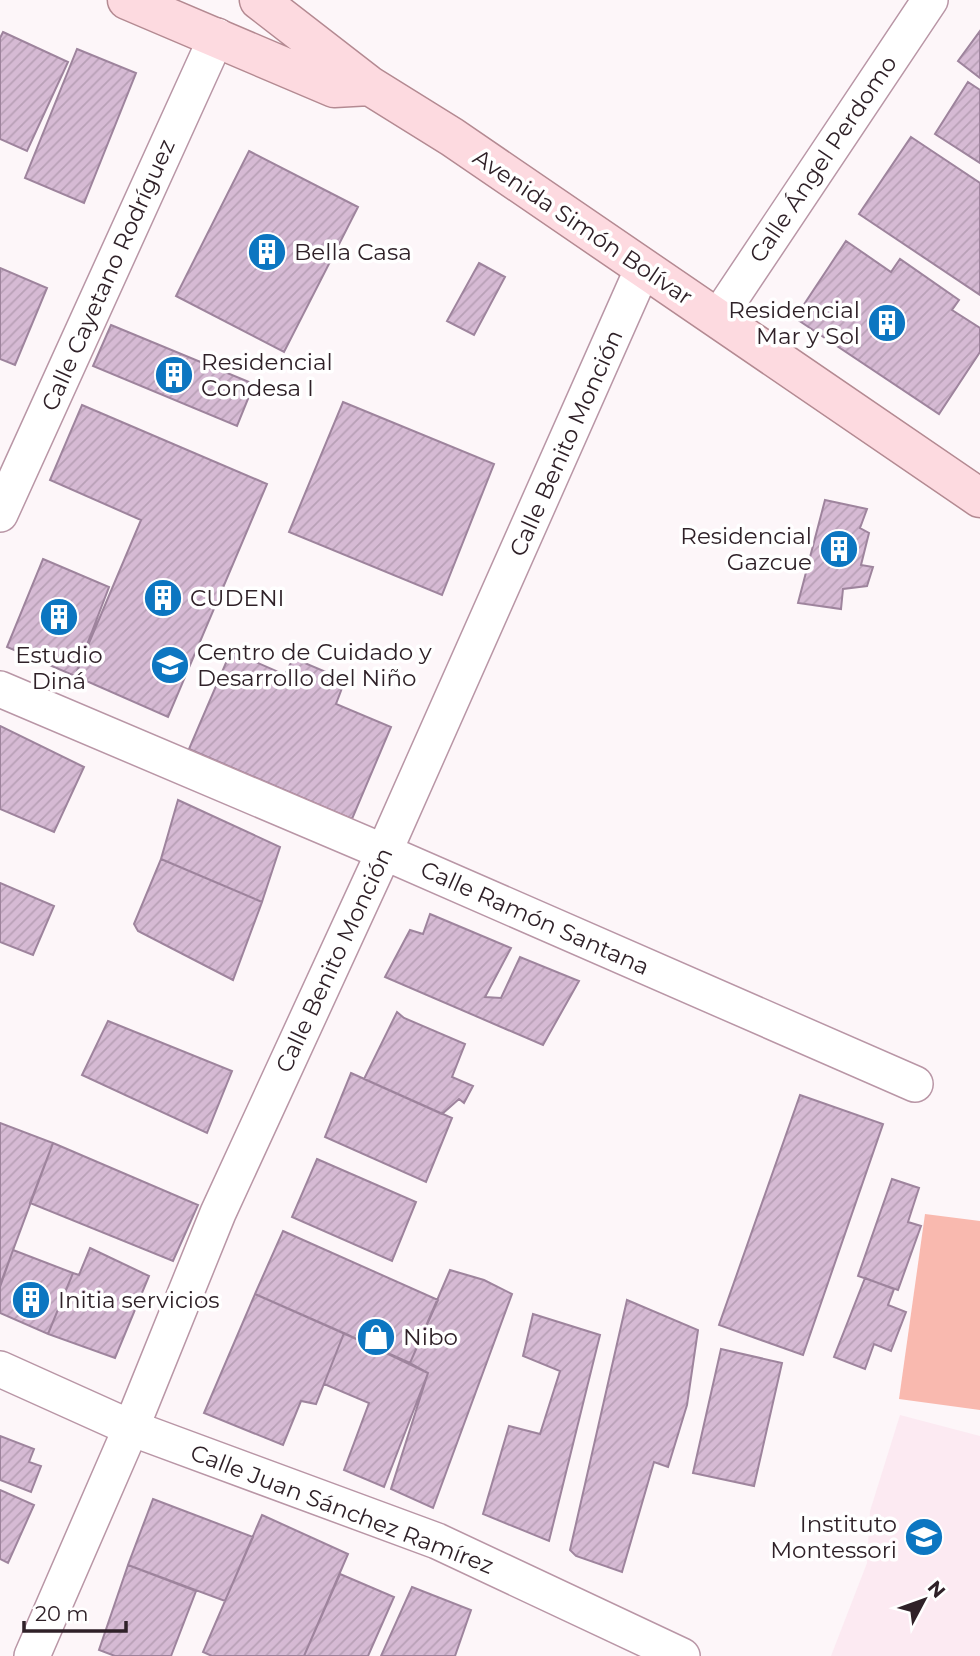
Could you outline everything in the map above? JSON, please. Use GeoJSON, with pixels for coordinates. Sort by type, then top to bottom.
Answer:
{"type":"FeatureCollection","features":[{"type":"Feature","properties":{"kind":"main road"},"geometry":{"type":"LineString","coordinates":[[127,0],[334,88],[370,86]]}},
{"type":"Feature","properties":{"kind":"main road","name":"Avenida Simón Bolívar"},"geometry":{"type":"LineString","coordinates":[[259,0],[370,86],[452,137],[980,498]]}},
{"type":"Feature","properties":{"kind":"street","name":"Calle Ángel Perdomo"},"geometry":{"type":"LineString","coordinates":[[717,319],[930,0]]}},
{"type":"Feature","properties":{"kind":"street","name":"Calle Cayetano Rodríguez"},"geometry":{"type":"LineString","coordinates":[[0,514],[216,36]]}},
{"type":"Feature","properties":{"kind":"street","name":"Calle Benito Monción"},"geometry":{"type":"LineString","coordinates":[[32,1656],[131,1428],[218,1213],[384,852],[643,268]]}},
{"type":"Feature","properties":{"kind":"street","name":"Calle Ramón Santana"},"geometry":{"type":"LineString","coordinates":[[0,689],[384,852],[915,1084]]}},
{"type":"Feature","properties":{"kind":"street","name":"Calle Juan Sánchez Ramírez"},"geometry":{"type":"LineString","coordinates":[[0,1369],[131,1428],[438,1541],[682,1656]]}},
{"type":"Feature","properties":{"kind":"shaded area"},"geometry":{"type":"Polygon","coordinates":[[[925,1214],[980,1221],[980,1410],[899,1399],[925,1214]]]}},
{"type":"Feature","properties":{"kind":"shaded area","name":"Instituto Montessori"},"geometry":{"type":"Polygon","coordinates":[[[900,1415],[980,1436],[980,1656],[831,1656],[867,1563],[870,1511],[900,1415]]]}},
{"type":"Feature","properties":{"kind":"building"},"geometry":{"type":"Polygon","coordinates":[[[980,31],[980,78],[958,61],[980,31]]]}},
{"type":"Feature","properties":{"kind":"building"},"geometry":{"type":"Polygon","coordinates":[[[3,32],[68,62],[27,151],[0,139],[0,38],[3,32]]]}},
{"type":"Feature","properties":{"kind":"building"},"geometry":{"type":"Polygon","coordinates":[[[77,49],[136,73],[84,203],[25,178],[77,49]]]}},
{"type":"Feature","properties":{"kind":"building"},"geometry":{"type":"Polygon","coordinates":[[[968,82],[980,90],[980,163],[935,134],[968,82]]]}},
{"type":"Feature","properties":{"kind":"building"},"geometry":{"type":"Polygon","coordinates":[[[911,137],[980,183],[980,295],[859,214],[911,137]]]}},
{"type":"Feature","properties":{"kind":"building","name":"Bella Casa"},"geometry":{"type":"Polygon","coordinates":[[[249,151],[358,207],[284,352],[176,296],[249,151]]]}},
{"type":"Feature","properties":{"kind":"building","name":"Residencial Mar y Sol"},"geometry":{"type":"Polygon","coordinates":[[[846,241],[891,272],[900,259],[959,300],[952,310],[980,328],[980,352],[939,414],[795,318],[846,241]]]}},
{"type":"Feature","properties":{"kind":"building"},"geometry":{"type":"Polygon","coordinates":[[[479,263],[505,277],[474,335],[447,321],[479,263]]]}},
{"type":"Feature","properties":{"kind":"building"},"geometry":{"type":"Polygon","coordinates":[[[0,268],[47,288],[15,365],[0,359],[0,268]]]}},
{"type":"Feature","properties":{"kind":"building","name":"Residencial Condesa I"},"geometry":{"type":"Polygon","coordinates":[[[111,325],[254,384],[237,426],[93,366],[111,325]]]}},
{"type":"Feature","properties":{"kind":"building"},"geometry":{"type":"Polygon","coordinates":[[[343,402],[494,464],[442,595],[289,532],[343,402]]]}},
{"type":"Feature","properties":{"kind":"building","name":"CUDENI"},"geometry":{"type":"Polygon","coordinates":[[[82,405],[267,484],[168,717],[75,676],[141,520],[50,480],[82,405]]]}},
{"type":"Feature","properties":{"kind":"building","name":"Residencial Gazcue"},"geometry":{"type":"Polygon","coordinates":[[[825,500],[867,509],[860,528],[869,533],[861,565],[873,567],[867,586],[843,589],[841,609],[798,603],[825,500]]]}},
{"type":"Feature","properties":{"kind":"building","name":"Estudio Diná"},"geometry":{"type":"Polygon","coordinates":[[[43,559],[109,587],[75,676],[7,647],[43,559]]]}},
{"type":"Feature","properties":{"kind":"building"},"geometry":{"type":"Polygon","coordinates":[[[231,651],[285,675],[293,658],[345,680],[336,704],[391,727],[352,819],[189,749],[231,651]]]}},
{"type":"Feature","properties":{"kind":"building"},"geometry":{"type":"Polygon","coordinates":[[[0,726],[84,767],[54,832],[0,809],[0,726]]]}},
{"type":"Feature","properties":{"kind":"building"},"geometry":{"type":"Polygon","coordinates":[[[178,800],[280,847],[262,902],[161,859],[178,800]]]}},
{"type":"Feature","properties":{"kind":"building"},"geometry":{"type":"Polygon","coordinates":[[[161,859],[262,902],[233,980],[138,931],[134,924],[161,859]]]}},
{"type":"Feature","properties":{"kind":"building"},"geometry":{"type":"Polygon","coordinates":[[[0,883],[54,906],[33,955],[0,942],[0,883]]]}},
{"type":"Feature","properties":{"kind":"building"},"geometry":{"type":"Polygon","coordinates":[[[430,914],[511,948],[485,997],[501,998],[520,957],[579,981],[543,1045],[385,977],[410,930],[423,934],[430,914]]]}},
{"type":"Feature","properties":{"kind":"building"},"geometry":{"type":"Polygon","coordinates":[[[397,1012],[404,1018],[465,1044],[452,1077],[473,1086],[464,1103],[459,1099],[442,1114],[364,1079],[397,1012]]]}},
{"type":"Feature","properties":{"kind":"building"},"geometry":{"type":"Polygon","coordinates":[[[108,1021],[232,1071],[207,1133],[82,1075],[108,1021]]]}},
{"type":"Feature","properties":{"kind":"building"},"geometry":{"type":"Polygon","coordinates":[[[351,1073],[452,1118],[426,1182],[325,1137],[351,1073]]]}},
{"type":"Feature","properties":{"kind":"building"},"geometry":{"type":"Polygon","coordinates":[[[800,1095],[883,1124],[803,1355],[719,1325],[800,1095]]]}},
{"type":"Feature","properties":{"kind":"building"},"geometry":{"type":"Polygon","coordinates":[[[0,1123],[53,1143],[0,1285],[0,1123]]]}},
{"type":"Feature","properties":{"kind":"building"},"geometry":{"type":"Polygon","coordinates":[[[53,1143],[198,1205],[173,1261],[30,1203],[53,1143]]]}},
{"type":"Feature","properties":{"kind":"building"},"geometry":{"type":"Polygon","coordinates":[[[317,1159],[416,1202],[392,1261],[292,1217],[317,1159]]]}},
{"type":"Feature","properties":{"kind":"building"},"geometry":{"type":"Polygon","coordinates":[[[892,1179],[919,1188],[908,1222],[921,1226],[898,1290],[858,1276],[892,1179]]]}},
{"type":"Feature","properties":{"kind":"building"},"geometry":{"type":"Polygon","coordinates":[[[283,1231],[438,1300],[410,1363],[255,1294],[283,1231]]]}},
{"type":"Feature","properties":{"kind":"building"},"geometry":{"type":"Polygon","coordinates":[[[90,1248],[149,1276],[115,1358],[48,1334],[73,1273],[79,1275],[90,1248]]]}},
{"type":"Feature","properties":{"kind":"building","name":"Initia servicios"},"geometry":{"type":"Polygon","coordinates":[[[13,1250],[73,1273],[48,1334],[0,1313],[0,1287],[13,1250]]]}},
{"type":"Feature","properties":{"kind":"building"},"geometry":{"type":"Polygon","coordinates":[[[450,1270],[484,1280],[512,1294],[433,1508],[391,1489],[428,1373],[410,1363],[450,1270]]]}},
{"type":"Feature","properties":{"kind":"building"},"geometry":{"type":"Polygon","coordinates":[[[865,1278],[894,1289],[888,1305],[906,1312],[891,1351],[874,1344],[865,1369],[834,1357],[865,1278]]]}},
{"type":"Feature","properties":{"kind":"building"},"geometry":{"type":"Polygon","coordinates":[[[255,1294],[344,1333],[316,1404],[301,1401],[283,1445],[204,1413],[255,1294]]]}},
{"type":"Feature","properties":{"kind":"building"},"geometry":{"type":"Polygon","coordinates":[[[627,1300],[698,1330],[687,1405],[668,1467],[654,1462],[622,1572],[576,1556],[570,1550],[627,1300]]]}},
{"type":"Feature","properties":{"kind":"building"},"geometry":{"type":"Polygon","coordinates":[[[533,1314],[600,1335],[549,1541],[483,1514],[509,1426],[540,1434],[560,1371],[523,1356],[533,1314]]]}},
{"type":"Feature","properties":{"kind":"building"},"geometry":{"type":"Polygon","coordinates":[[[344,1333],[428,1373],[384,1487],[344,1470],[369,1403],[324,1384],[344,1333]]]}},
{"type":"Feature","properties":{"kind":"building"},"geometry":{"type":"Polygon","coordinates":[[[721,1349],[782,1363],[754,1486],[693,1473],[721,1349]]]}},
{"type":"Feature","properties":{"kind":"building"},"geometry":{"type":"Polygon","coordinates":[[[0,1436],[34,1449],[29,1462],[41,1466],[31,1492],[0,1480],[0,1436]]]}},
{"type":"Feature","properties":{"kind":"building"},"geometry":{"type":"Polygon","coordinates":[[[0,1490],[34,1505],[8,1563],[0,1559],[0,1490]]]}},
{"type":"Feature","properties":{"kind":"building"},"geometry":{"type":"Polygon","coordinates":[[[153,1499],[253,1537],[225,1601],[128,1565],[153,1499]]]}},
{"type":"Feature","properties":{"kind":"building"},"geometry":{"type":"Polygon","coordinates":[[[262,1515],[348,1554],[304,1656],[212,1656],[203,1652],[262,1515]]]}},
{"type":"Feature","properties":{"kind":"building"},"geometry":{"type":"Polygon","coordinates":[[[128,1565],[196,1591],[171,1656],[115,1656],[99,1650],[128,1565]]]}},
{"type":"Feature","properties":{"kind":"building"},"geometry":{"type":"Polygon","coordinates":[[[340,1574],[394,1597],[368,1656],[304,1656],[340,1574]]]}},
{"type":"Feature","properties":{"kind":"building"},"geometry":{"type":"Polygon","coordinates":[[[412,1587],[471,1610],[455,1656],[381,1656],[412,1587]]]}},
{"type":"Feature","properties":{"kind":"place","name":"Bella Casa"},"geometry":{"type":"Point","coordinates":[267,252]}},
{"type":"Feature","properties":{"kind":"place","name":"Residencial Mar y Sol"},"geometry":{"type":"Point","coordinates":[887,323]}},
{"type":"Feature","properties":{"kind":"place","name":"Residencial Condesa I"},"geometry":{"type":"Point","coordinates":[174,375]}},
{"type":"Feature","properties":{"kind":"place","name":"Residencial Gazcue"},"geometry":{"type":"Point","coordinates":[839,549]}},
{"type":"Feature","properties":{"kind":"place","name":"CUDENI"},"geometry":{"type":"Point","coordinates":[163,598]}},
{"type":"Feature","properties":{"kind":"place","name":"Estudio Diná"},"geometry":{"type":"Point","coordinates":[59,617]}},
{"type":"Feature","properties":{"kind":"place","name":"Centro de Cuidado y Desarrollo del Niño"},"geometry":{"type":"Point","coordinates":[170,665]}},
{"type":"Feature","properties":{"kind":"place","name":"Initia servicios"},"geometry":{"type":"Point","coordinates":[31,1300]}},
{"type":"Feature","properties":{"kind":"place","name":"Nibo"},"geometry":{"type":"Point","coordinates":[376,1337]}},
{"type":"Feature","properties":{"kind":"place","name":"Instituto Montessori"},"geometry":{"type":"Point","coordinates":[924,1537]}}]}
